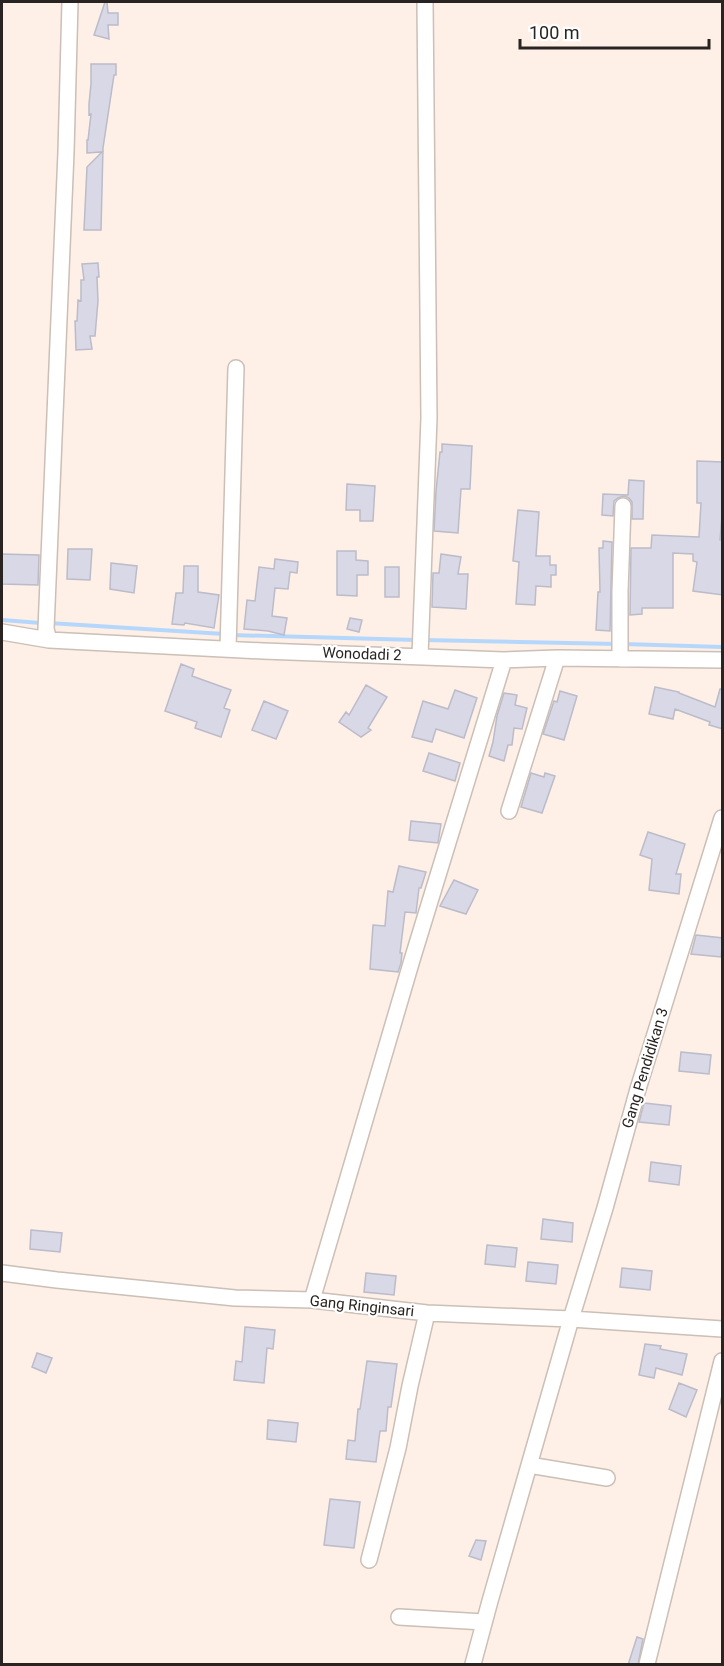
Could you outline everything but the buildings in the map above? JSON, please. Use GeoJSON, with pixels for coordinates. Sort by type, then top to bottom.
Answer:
{"type":"FeatureCollection","features":[{"type":"Feature","properties":{"kind":"street"},"geometry":{"type":"LineString","coordinates":[[48,634],[70,2]]}},
{"type":"Feature","properties":{"kind":"street"},"geometry":{"type":"LineString","coordinates":[[420,656],[429,418],[425,2]]}},
{"type":"Feature","properties":{"kind":"street"},"geometry":{"type":"LineString","coordinates":[[228,647],[236,368]]}},
{"type":"Feature","properties":{"kind":"street"},"geometry":{"type":"LineString","coordinates":[[620,659],[623,506]]}},
{"type":"Feature","properties":{"kind":"street","name":"Wonodadi 2"},"geometry":{"type":"LineString","coordinates":[[2,632],[228,647],[504,660],[557,658],[723,660]]}},
{"type":"Feature","properties":{"kind":"street"},"geometry":{"type":"LineString","coordinates":[[509,811],[557,658]]}},
{"type":"Feature","properties":{"kind":"street"},"geometry":{"type":"LineString","coordinates":[[312,1300],[412,960],[504,660]]}},
{"type":"Feature","properties":{"kind":"street","name":"Gang Pendidikan 3"},"geometry":{"type":"LineString","coordinates":[[473,1665],[638,1089],[723,818]]}},
{"type":"Feature","properties":{"kind":"street","name":"Gang Ringinsari"},"geometry":{"type":"LineString","coordinates":[[2,1273],[235,1298],[312,1300],[427,1313],[723,1329]]}},
{"type":"Feature","properties":{"kind":"street"},"geometry":{"type":"LineString","coordinates":[[369,1560],[398,1448],[427,1313]]}},
{"type":"Feature","properties":{"kind":"street"},"geometry":{"type":"LineString","coordinates":[[647,1665],[723,1360]]}},
{"type":"Feature","properties":{"kind":"street"},"geometry":{"type":"LineString","coordinates":[[530,1465],[607,1478]]}},
{"type":"Feature","properties":{"kind":"street"},"geometry":{"type":"LineString","coordinates":[[399,1617],[484,1622]]}},
{"type":"Feature","properties":{"kind":"waterway"},"geometry":{"type":"LineString","coordinates":[[2,620],[41,623]]}},
{"type":"Feature","properties":{"kind":"waterway"},"geometry":{"type":"LineString","coordinates":[[49,623],[224,634]]}},
{"type":"Feature","properties":{"kind":"waterway"},"geometry":{"type":"LineString","coordinates":[[231,635],[416,640]]}},
{"type":"Feature","properties":{"kind":"waterway"},"geometry":{"type":"LineString","coordinates":[[423,640],[617,644]]}},
{"type":"Feature","properties":{"kind":"waterway"},"geometry":{"type":"LineString","coordinates":[[624,644],[722,647]]}}]}
